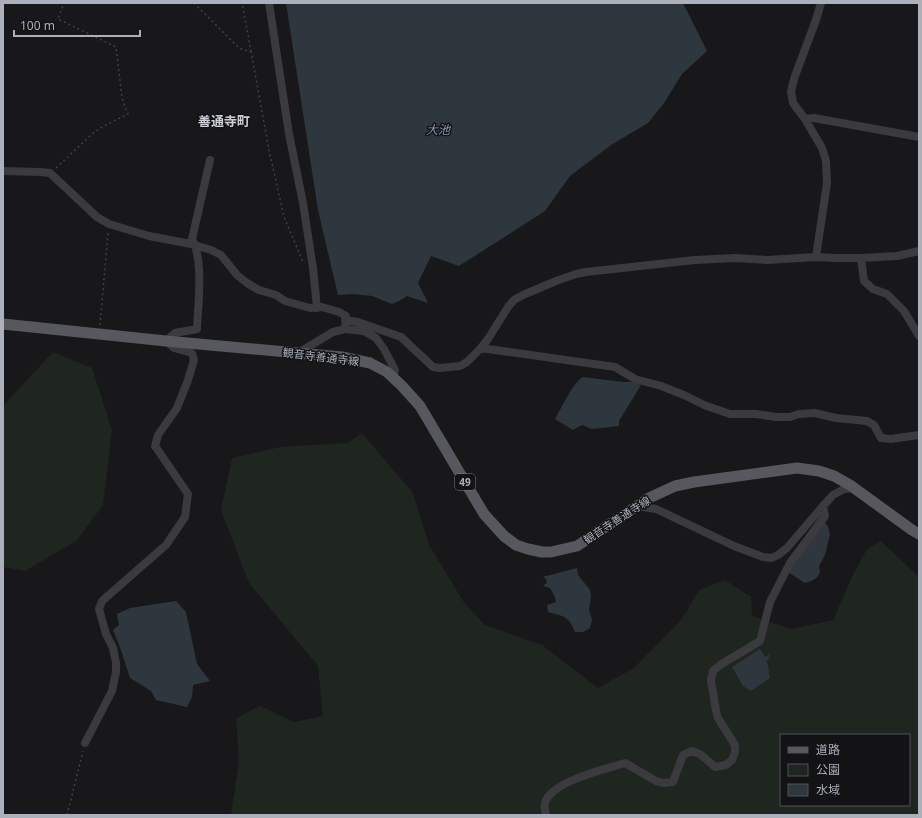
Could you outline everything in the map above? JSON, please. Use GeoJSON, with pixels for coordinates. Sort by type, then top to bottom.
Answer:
{"type":"FeatureCollection","features":[{"type":"Feature","properties":{"kind":"main road","name":"観音寺善通寺線"},"geometry":{"type":"LineString","coordinates":[[3,326],[342,357],[370,363],[387,372],[420,406],[484,514],[504,536],[516,544],[528,549],[551,552],[578,546],[649,498],[675,486],[797,468],[820,471],[834,476],[854,488],[919,534]]}},
{"type":"Feature","properties":{"kind":"street"},"geometry":{"type":"LineString","coordinates":[[269,3],[289,134],[304,203],[317,308]]}},
{"type":"Feature","properties":{"kind":"street"},"geometry":{"type":"LineString","coordinates":[[816,257],[827,183],[826,161],[822,148],[793,102],[791,91],[794,76],[816,20],[821,3]]}},
{"type":"Feature","properties":{"kind":"street"},"geometry":{"type":"LineString","coordinates":[[805,119],[814,118],[919,137]]}},
{"type":"Feature","properties":{"kind":"street"},"geometry":{"type":"LineString","coordinates":[[85,744],[112,691],[116,672],[113,648],[106,634],[99,609],[102,601],[166,545],[186,517],[188,494],[155,446],[158,435],[177,408],[194,360],[192,353],[174,348],[166,341],[175,333],[197,328],[199,269],[196,245],[192,239],[210,160]]}},
{"type":"Feature","properties":{"kind":"street"},"geometry":{"type":"LineString","coordinates":[[3,171],[50,173],[97,217],[109,224],[149,236],[196,245],[211,250],[221,255],[237,275],[259,290],[276,295],[285,301],[310,308],[322,307],[339,312],[346,316],[345,329]]}},
{"type":"Feature","properties":{"kind":"street"},"geometry":{"type":"LineString","coordinates":[[345,320],[358,322],[401,337],[433,367],[440,368],[460,366],[467,362],[488,340],[508,307],[514,300],[576,274],[696,260],[735,258],[767,260],[816,257],[861,258],[897,256],[919,251]]}},
{"type":"Feature","properties":{"kind":"street"},"geometry":{"type":"LineString","coordinates":[[861,258],[864,281],[873,289],[886,294],[904,311],[919,336]]}},
{"type":"Feature","properties":{"kind":"street"},"geometry":{"type":"LineString","coordinates":[[298,353],[333,332],[345,329],[364,332],[376,338],[384,349],[395,370],[393,378]]}},
{"type":"Feature","properties":{"kind":"street"},"geometry":{"type":"LineString","coordinates":[[481,348],[615,368],[635,379],[661,386],[704,405],[730,414],[756,414],[776,417],[790,417],[799,414],[815,413],[836,418],[867,421],[874,425],[881,438],[891,439],[919,435]]}},
{"type":"Feature","properties":{"kind":"street"},"geometry":{"type":"LineString","coordinates":[[638,506],[656,510],[763,558],[772,558],[787,548],[833,496],[844,489],[854,488]]}},
{"type":"Feature","properties":{"kind":"street"},"geometry":{"type":"LineString","coordinates":[[546,815],[544,804],[548,796],[554,790],[572,780],[598,771],[626,763],[656,781],[663,783],[673,782],[683,755],[692,751],[700,754],[715,767],[726,765],[732,760],[735,752],[735,746],[718,718],[711,680],[713,671],[720,665],[760,642],[770,602],[790,563],[825,516],[823,506]]}},
{"type":"Feature","properties":{"kind":"path"},"geometry":{"type":"LineString","coordinates":[[50,173],[91,134],[102,126],[128,114],[122,98],[116,46],[58,19],[64,3]]}},
{"type":"Feature","properties":{"kind":"path"},"geometry":{"type":"LineString","coordinates":[[194,3],[239,48],[251,51]]}},
{"type":"Feature","properties":{"kind":"path"},"geometry":{"type":"LineString","coordinates":[[242,3],[269,150],[284,217],[304,264]]}},
{"type":"Feature","properties":{"kind":"path"},"geometry":{"type":"LineString","coordinates":[[99,334],[109,224]]}},
{"type":"Feature","properties":{"kind":"path"},"geometry":{"type":"LineString","coordinates":[[67,815],[85,744]]}},
{"type":"Feature","properties":{"kind":"green space"},"geometry":{"type":"Polygon","coordinates":[[[53,352],[92,368],[112,430],[103,505],[76,541],[25,571],[3,567],[3,406],[53,352]]]}},
{"type":"Feature","properties":{"kind":"green space"},"geometry":{"type":"Polygon","coordinates":[[[362,433],[413,493],[429,545],[463,601],[485,625],[542,645],[598,688],[634,668],[682,619],[699,590],[725,580],[751,597],[752,616],[791,629],[833,620],[853,575],[867,549],[881,541],[919,577],[919,815],[231,815],[239,762],[236,718],[260,706],[294,722],[323,716],[318,666],[249,583],[221,510],[232,458],[280,447],[348,443],[362,433]]]}},
{"type":"Feature","properties":{"kind":"water","name":"大池"},"geometry":{"type":"Polygon","coordinates":[[[286,3],[683,3],[707,51],[682,74],[664,103],[648,123],[611,145],[570,176],[545,211],[459,266],[431,256],[418,283],[428,303],[407,296],[392,304],[372,296],[352,294],[338,295],[318,210],[286,3]]]}},
{"type":"Feature","properties":{"kind":"water"},"geometry":{"type":"Polygon","coordinates":[[[583,377],[634,382],[641,385],[619,421],[619,426],[592,429],[582,425],[573,430],[555,419],[575,384],[583,377]]]}},
{"type":"Feature","properties":{"kind":"water"},"geometry":{"type":"Polygon","coordinates":[[[825,522],[830,534],[825,555],[819,566],[820,573],[814,580],[805,583],[788,572],[794,561],[825,522]]]}},
{"type":"Feature","properties":{"kind":"water"},"geometry":{"type":"Polygon","coordinates":[[[577,568],[578,575],[590,590],[591,597],[589,610],[592,620],[590,628],[583,632],[575,632],[568,620],[562,616],[548,612],[547,605],[556,602],[550,588],[543,586],[547,583],[546,579],[543,577],[577,568]]]}},
{"type":"Feature","properties":{"kind":"water"},"geometry":{"type":"Polygon","coordinates":[[[176,601],[186,612],[197,664],[210,681],[193,685],[192,697],[187,707],[156,700],[151,691],[130,678],[113,630],[119,625],[117,614],[130,608],[176,601]]]}},
{"type":"Feature","properties":{"kind":"water"},"geometry":{"type":"Polygon","coordinates":[[[760,649],[765,657],[770,654],[767,661],[770,678],[751,691],[743,686],[732,667],[760,649]]]}},
{"type":"Feature","properties":{"kind":"district","name":"善通寺町"},"geometry":{"type":"Point","coordinates":[224,121]}}]}
